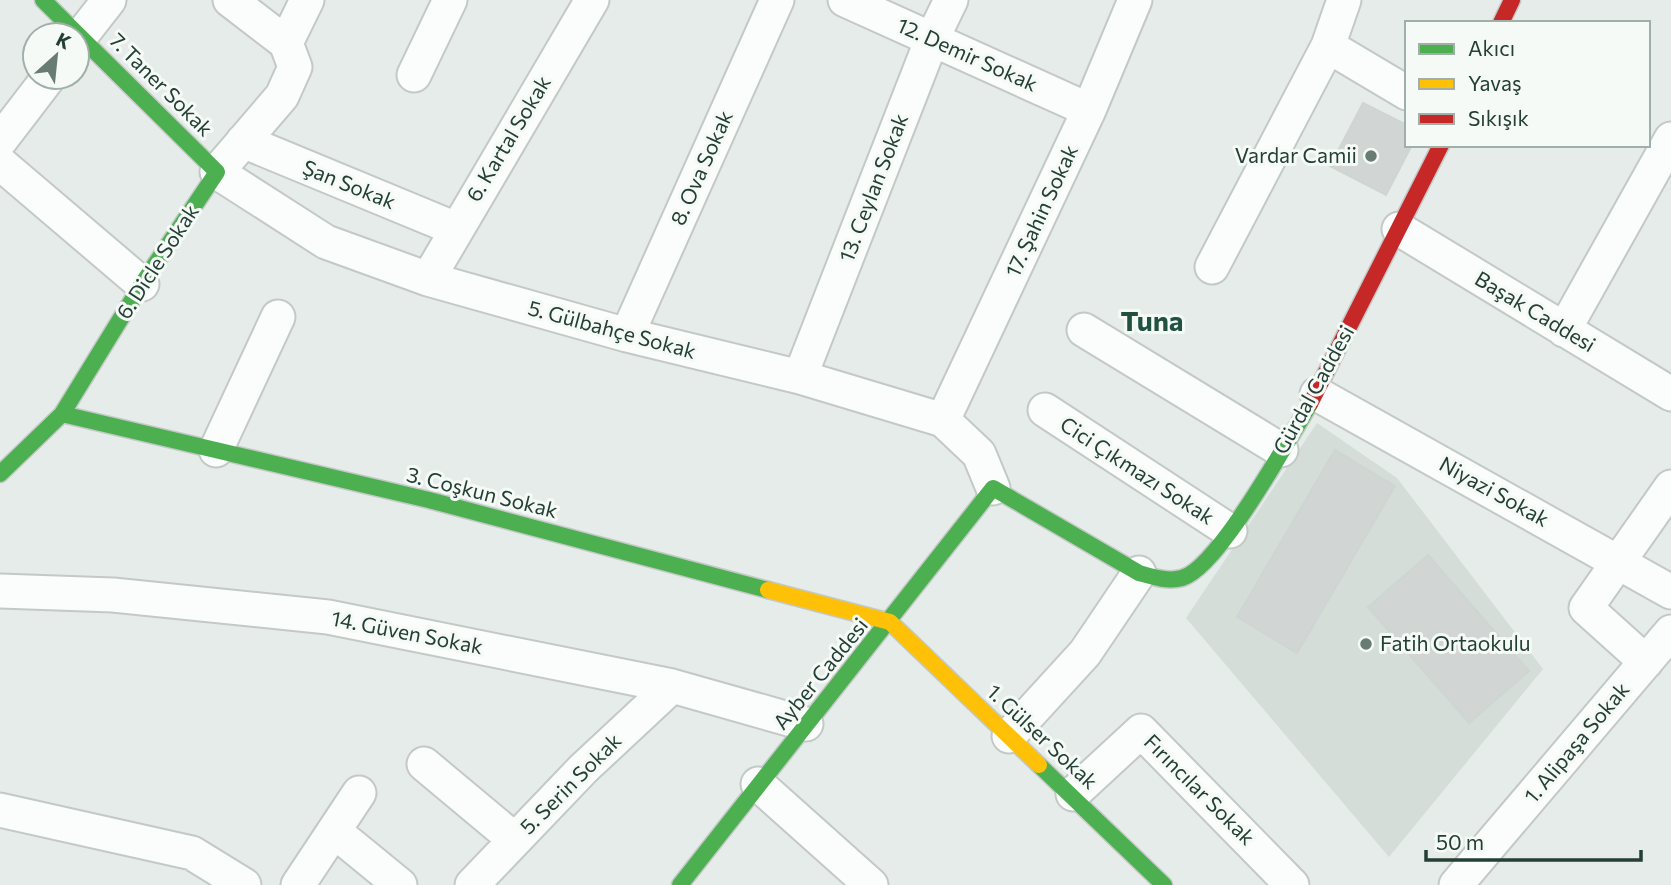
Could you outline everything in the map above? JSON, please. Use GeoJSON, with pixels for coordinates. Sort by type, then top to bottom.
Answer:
{"type":"FeatureCollection","features":[{"type":"Feature","properties":{"kind":"street","name":"7. Taner Sokak"},"geometry":{"type":"LineString","coordinates":[[43,0],[63,21]]}},
{"type":"Feature","properties":{"kind":"street"},"geometry":{"type":"LineString","coordinates":[[91,23],[109,0]]}},
{"type":"Feature","properties":{"kind":"street"},"geometry":{"type":"LineString","coordinates":[[230,0],[286,43],[307,0]]}},
{"type":"Feature","properties":{"kind":"street"},"geometry":{"type":"LineString","coordinates":[[414,75],[450,0]]}},
{"type":"Feature","properties":{"kind":"street","name":"6. Kartal Sokak"},"geometry":{"type":"LineString","coordinates":[[428,279],[592,0]]}},
{"type":"Feature","properties":{"kind":"street","name":"8. Ova Sokak"},"geometry":{"type":"LineString","coordinates":[[627,335],[777,0]]}},
{"type":"Feature","properties":{"kind":"street","name":"12. Demir Sokak"},"geometry":{"type":"LineString","coordinates":[[845,0],[1089,110]]}},
{"type":"Feature","properties":{"kind":"street","name":"13. Ceylan Sokak"},"geometry":{"type":"LineString","coordinates":[[800,377],[932,40],[951,0]]}},
{"type":"Feature","properties":{"kind":"street","name":"17. Şahin Sokak"},"geometry":{"type":"LineString","coordinates":[[943,420],[1089,110],[1135,0]]}},
{"type":"Feature","properties":{"kind":"street"},"geometry":{"type":"LineString","coordinates":[[1212,267],[1328,46],[1344,0]]}},
{"type":"Feature","properties":{"kind":"street"},"geometry":{"type":"LineString","coordinates":[[1502,21],[1512,0]]}},
{"type":"Feature","properties":{"kind":"street","name":"6. Dicle Sokak"},"geometry":{"type":"LineString","coordinates":[[0,474],[62,414],[142,284],[217,172],[282,96],[295,67],[286,43]]}},
{"type":"Feature","properties":{"kind":"street"},"geometry":{"type":"LineString","coordinates":[[1328,46],[1405,92]]}},
{"type":"Feature","properties":{"kind":"street","name":"7. Taner Sokak"},"geometry":{"type":"LineString","coordinates":[[91,50],[217,172]]}},
{"type":"Feature","properties":{"kind":"street"},"geometry":{"type":"LineString","coordinates":[[0,141],[38,91]]}},
{"type":"Feature","properties":{"kind":"street"},"geometry":{"type":"LineString","coordinates":[[1564,330],[1671,139]]}},
{"type":"Feature","properties":{"kind":"street","name":"Şan Sokak"},"geometry":{"type":"LineString","coordinates":[[243,141],[456,229]]}},
{"type":"Feature","properties":{"kind":"street","name":"Gürdal Caddesi"},"geometry":{"type":"LineString","coordinates":[[993,488],[1139,573],[1162,579],[1181,578],[1196,571],[1230,531],[1317,394],[1440,147]]}},
{"type":"Feature","properties":{"kind":"street"},"geometry":{"type":"LineString","coordinates":[[0,163],[142,284]]}},
{"type":"Feature","properties":{"kind":"street","name":"5. Gülbahçe Sokak"},"geometry":{"type":"LineString","coordinates":[[217,172],[326,243],[428,279],[627,335],[800,377],[943,420],[979,454],[993,488]]}},
{"type":"Feature","properties":{"kind":"street","name":"Başak Caddesi"},"geometry":{"type":"LineString","coordinates":[[1399,229],[1671,394]]}},
{"type":"Feature","properties":{"kind":"street"},"geometry":{"type":"LineString","coordinates":[[216,450],[278,317]]}},
{"type":"Feature","properties":{"kind":"street"},"geometry":{"type":"LineString","coordinates":[[1084,330],[1282,450]]}},
{"type":"Feature","properties":{"kind":"street","name":"Niyazi Sokak"},"geometry":{"type":"LineString","coordinates":[[1317,394],[1671,592]]}},
{"type":"Feature","properties":{"kind":"street","name":"Cici Çıkmazı Sokak"},"geometry":{"type":"LineString","coordinates":[[1045,411],[1230,531]]}},
{"type":"Feature","properties":{"kind":"street","name":"3. Coşkun Sokak"},"geometry":{"type":"LineString","coordinates":[[62,414],[429,500],[890,622]]}},
{"type":"Feature","properties":{"kind":"street"},"geometry":{"type":"LineString","coordinates":[[1646,663],[1586,608],[1671,487]]}},
{"type":"Feature","properties":{"kind":"street","name":"Ayber Caddesi"},"geometry":{"type":"LineString","coordinates":[[680,885],[993,488]]}},
{"type":"Feature","properties":{"kind":"street"},"geometry":{"type":"LineString","coordinates":[[1009,736],[1085,653],[1139,573]]}},
{"type":"Feature","properties":{"kind":"street","name":"14. Güven Sokak"},"geometry":{"type":"LineString","coordinates":[[0,591],[113,595],[328,617],[672,686],[806,724]]}},
{"type":"Feature","properties":{"kind":"street","name":"1. Gülser Sokak"},"geometry":{"type":"LineString","coordinates":[[890,622],[1073,794],[1164,885]]}},
{"type":"Feature","properties":{"kind":"street","name":"1. Alipaşa Sokak"},"geometry":{"type":"LineString","coordinates":[[1456,885],[1671,632]]}},
{"type":"Feature","properties":{"kind":"street","name":"5. Serin Sokak"},"geometry":{"type":"LineString","coordinates":[[472,885],[583,769],[672,686]]}},
{"type":"Feature","properties":{"kind":"street","name":"Fırıncılar Sokak"},"geometry":{"type":"LineString","coordinates":[[1073,794],[1141,731],[1292,885]]}},
{"type":"Feature","properties":{"kind":"street"},"geometry":{"type":"LineString","coordinates":[[424,764],[516,840]]}},
{"type":"Feature","properties":{"kind":"street"},"geometry":{"type":"LineString","coordinates":[[758,785],[871,885]]}},
{"type":"Feature","properties":{"kind":"street"},"geometry":{"type":"LineString","coordinates":[[298,885],[359,793]]}},
{"type":"Feature","properties":{"kind":"street"},"geometry":{"type":"LineString","coordinates":[[0,810],[192,853],[244,885]]}},
{"type":"Feature","properties":{"kind":"street"},"geometry":{"type":"LineString","coordinates":[[334,831],[400,885]]}},
{"type":"Feature","properties":{"kind":"shaded area","name":"Fatih Ortaokulu"},"geometry":{"type":"Polygon","coordinates":[[[1317,423],[1397,478],[1543,669],[1389,857],[1186,618],[1317,423]]]}},
{"type":"Feature","properties":{"kind":"building","name":"Vardar Camii"},"geometry":{"type":"Polygon","coordinates":[[[1363,103],[1405,124],[1405,147],[1411,147],[1386,195],[1330,166],[1363,103]]]}},
{"type":"Feature","properties":{"kind":"building"},"geometry":{"type":"Polygon","coordinates":[[[1335,450],[1395,486],[1297,653],[1237,617],[1335,450]]]}},
{"type":"Feature","properties":{"kind":"building"},"geometry":{"type":"Polygon","coordinates":[[[1428,555],[1529,671],[1469,723],[1368,607],[1428,555]]]}},
{"type":"Feature","properties":{"kind":"traffic: fast"},"geometry":{"type":"LineString","coordinates":[[0,474],[62,414],[142,284],[217,172],[43,0]]}},
{"type":"Feature","properties":{"kind":"traffic: fast"},"geometry":{"type":"LineString","coordinates":[[680,885],[993,488],[1139,573],[1166,579],[1182,578],[1197,569],[1233,528],[1310,404]]}},
{"type":"Feature","properties":{"kind":"traffic: fast"},"geometry":{"type":"LineString","coordinates":[[62,414],[429,500],[768,590]]}},
{"type":"Feature","properties":{"kind":"traffic: fast"},"geometry":{"type":"LineString","coordinates":[[1039,765],[1164,885]]}},
{"type":"Feature","properties":{"kind":"traffic: slow"},"geometry":{"type":"LineString","coordinates":[[768,590],[890,622],[1039,765]]}},
{"type":"Feature","properties":{"kind":"traffic: jam"},"geometry":{"type":"LineString","coordinates":[[1502,21],[1512,0]]}},
{"type":"Feature","properties":{"kind":"traffic: jam"},"geometry":{"type":"LineString","coordinates":[[1310,404],[1440,147]]}},
{"type":"Feature","properties":{"kind":"place","name":"Vardar Camii"},"geometry":{"type":"Point","coordinates":[1371,156]}},
{"type":"Feature","properties":{"kind":"place","name":"Fatih Ortaokulu"},"geometry":{"type":"Point","coordinates":[1366,644]}},
{"type":"Feature","properties":{"kind":"district","name":"Tuna"},"geometry":{"type":"Point","coordinates":[1152,321]}}]}
